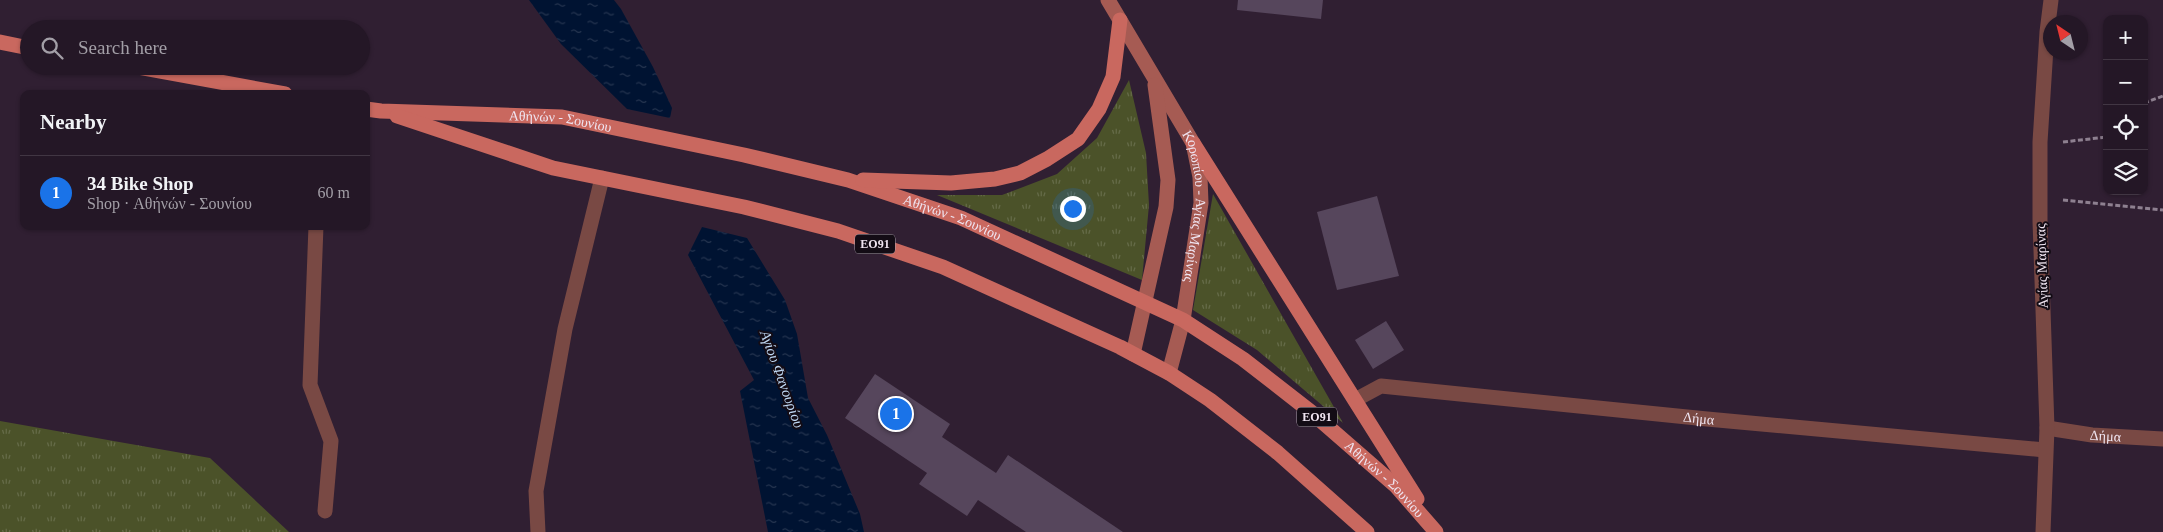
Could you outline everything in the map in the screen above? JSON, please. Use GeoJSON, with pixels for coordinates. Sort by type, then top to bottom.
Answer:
{"type":"FeatureCollection","features":[{"type":"Feature","properties":{"kind":"main road","name":"Κορωπίου - Αγίας Μαρίνας"},"geometry":{"type":"LineString","coordinates":[[1108,0],[1193,143],[1200,177],[1201,203],[1183,320],[1169,373]]}},
{"type":"Feature","properties":{"kind":"main road"},"geometry":{"type":"LineString","coordinates":[[848,180],[951,183],[995,179],[1020,173],[1048,159],[1078,139],[1099,109],[1113,77],[1120,20]]}},
{"type":"Feature","properties":{"kind":"main road"},"geometry":{"type":"LineString","coordinates":[[0,42],[20,46]]}},
{"type":"Feature","properties":{"kind":"main road"},"geometry":{"type":"LineString","coordinates":[[181,75],[263,90]]}},
{"type":"Feature","properties":{"kind":"main road","name":"Κορωπίου - Αγίας Μαρίνας"},"geometry":{"type":"LineString","coordinates":[[1133,354],[1166,207],[1168,180],[1153,76]]}},
{"type":"Feature","properties":{"kind":"main road","name":"Αθήνών - Σουνίου"},"geometry":{"type":"LineString","coordinates":[[374,110],[562,117],[744,155],[848,180],[961,218],[1183,320],[1243,359],[1311,412],[1396,486],[1437,532]]}},
{"type":"Feature","properties":{"kind":"main road","name":"Αθήνών - Σουνίου"},"geometry":{"type":"LineString","coordinates":[[374,110],[553,168],[744,207],[838,231],[943,267],[1133,354],[1169,373],[1210,400],[1278,453],[1357,521],[1367,532]]}},
{"type":"Feature","properties":{"kind":"main road"},"geometry":{"type":"LineString","coordinates":[[1193,143],[1437,532]]}},
{"type":"Feature","properties":{"kind":"street","name":"Αγίας Μαρίνας"},"geometry":{"type":"LineString","coordinates":[[2043,532],[2047,428],[2040,142],[2047,32],[2051,0]]}},
{"type":"Feature","properties":{"kind":"street"},"geometry":{"type":"LineString","coordinates":[[538,532],[536,491],[565,330],[602,178]]}},
{"type":"Feature","properties":{"kind":"street"},"geometry":{"type":"LineString","coordinates":[[316,230],[310,385],[331,441],[325,511]]}},
{"type":"Feature","properties":{"kind":"street","name":"Δήμα"},"geometry":{"type":"LineString","coordinates":[[1355,400],[1381,386],[1707,419],[2045,450]]}},
{"type":"Feature","properties":{"kind":"street","name":"Δήμα"},"geometry":{"type":"LineString","coordinates":[[2047,428],[2092,435],[2163,439]]}},
{"type":"Feature","properties":{"kind":"path"},"geometry":{"type":"LineString","coordinates":[[2148,102],[2163,96]]}},
{"type":"Feature","properties":{"kind":"path"},"geometry":{"type":"LineString","coordinates":[[2040,142],[2064,142],[2103,137]]}},
{"type":"Feature","properties":{"kind":"path"},"geometry":{"type":"LineString","coordinates":[[2040,198],[2163,210]]}},
{"type":"Feature","properties":{"kind":"green space"},"geometry":{"type":"Polygon","coordinates":[[[1129,80],[1146,153],[1149,205],[1142,280],[937,195],[1002,195],[1057,174],[1097,138],[1129,80]]]}},
{"type":"Feature","properties":{"kind":"green space"},"geometry":{"type":"Polygon","coordinates":[[[1213,194],[1343,423],[1257,350],[1193,310],[1213,194]]]}},
{"type":"Feature","properties":{"kind":"green space"},"geometry":{"type":"Polygon","coordinates":[[[0,421],[210,458],[289,532],[0,532],[0,421]]]}},
{"type":"Feature","properties":{"kind":"water"},"geometry":{"type":"Polygon","coordinates":[[[529,0],[614,0],[621,9],[653,67],[672,108],[670,118],[627,109],[561,44],[529,0]]]}},
{"type":"Feature","properties":{"kind":"water","name":"Αγίου Φανουρίου"},"geometry":{"type":"Polygon","coordinates":[[[702,227],[747,238],[785,300],[797,334],[808,398],[827,435],[845,478],[860,514],[864,532],[768,532],[740,391],[754,380],[688,255],[702,227]]]}},
{"type":"Feature","properties":{"kind":"building"},"geometry":{"type":"Polygon","coordinates":[[[1238,0],[1323,0],[1321,19],[1237,10],[1238,0]]]}},
{"type":"Feature","properties":{"kind":"building"},"geometry":{"type":"Polygon","coordinates":[[[1377,196],[1399,276],[1337,290],[1317,212],[1377,196]]]}},
{"type":"Feature","properties":{"kind":"building"},"geometry":{"type":"Polygon","coordinates":[[[1386,321],[1404,350],[1373,369],[1355,340],[1386,321]]]}},
{"type":"Feature","properties":{"kind":"building"},"geometry":{"type":"Polygon","coordinates":[[[875,374],[950,424],[942,437],[996,473],[1008,455],[1123,532],[1026,532],[978,500],[967,516],[919,484],[927,473],[845,418],[875,374]]]}},
{"type":"Feature","properties":{"kind":"place","name":"34 Bike Shop"},"geometry":{"type":"Point","coordinates":[896,414]}}]}
